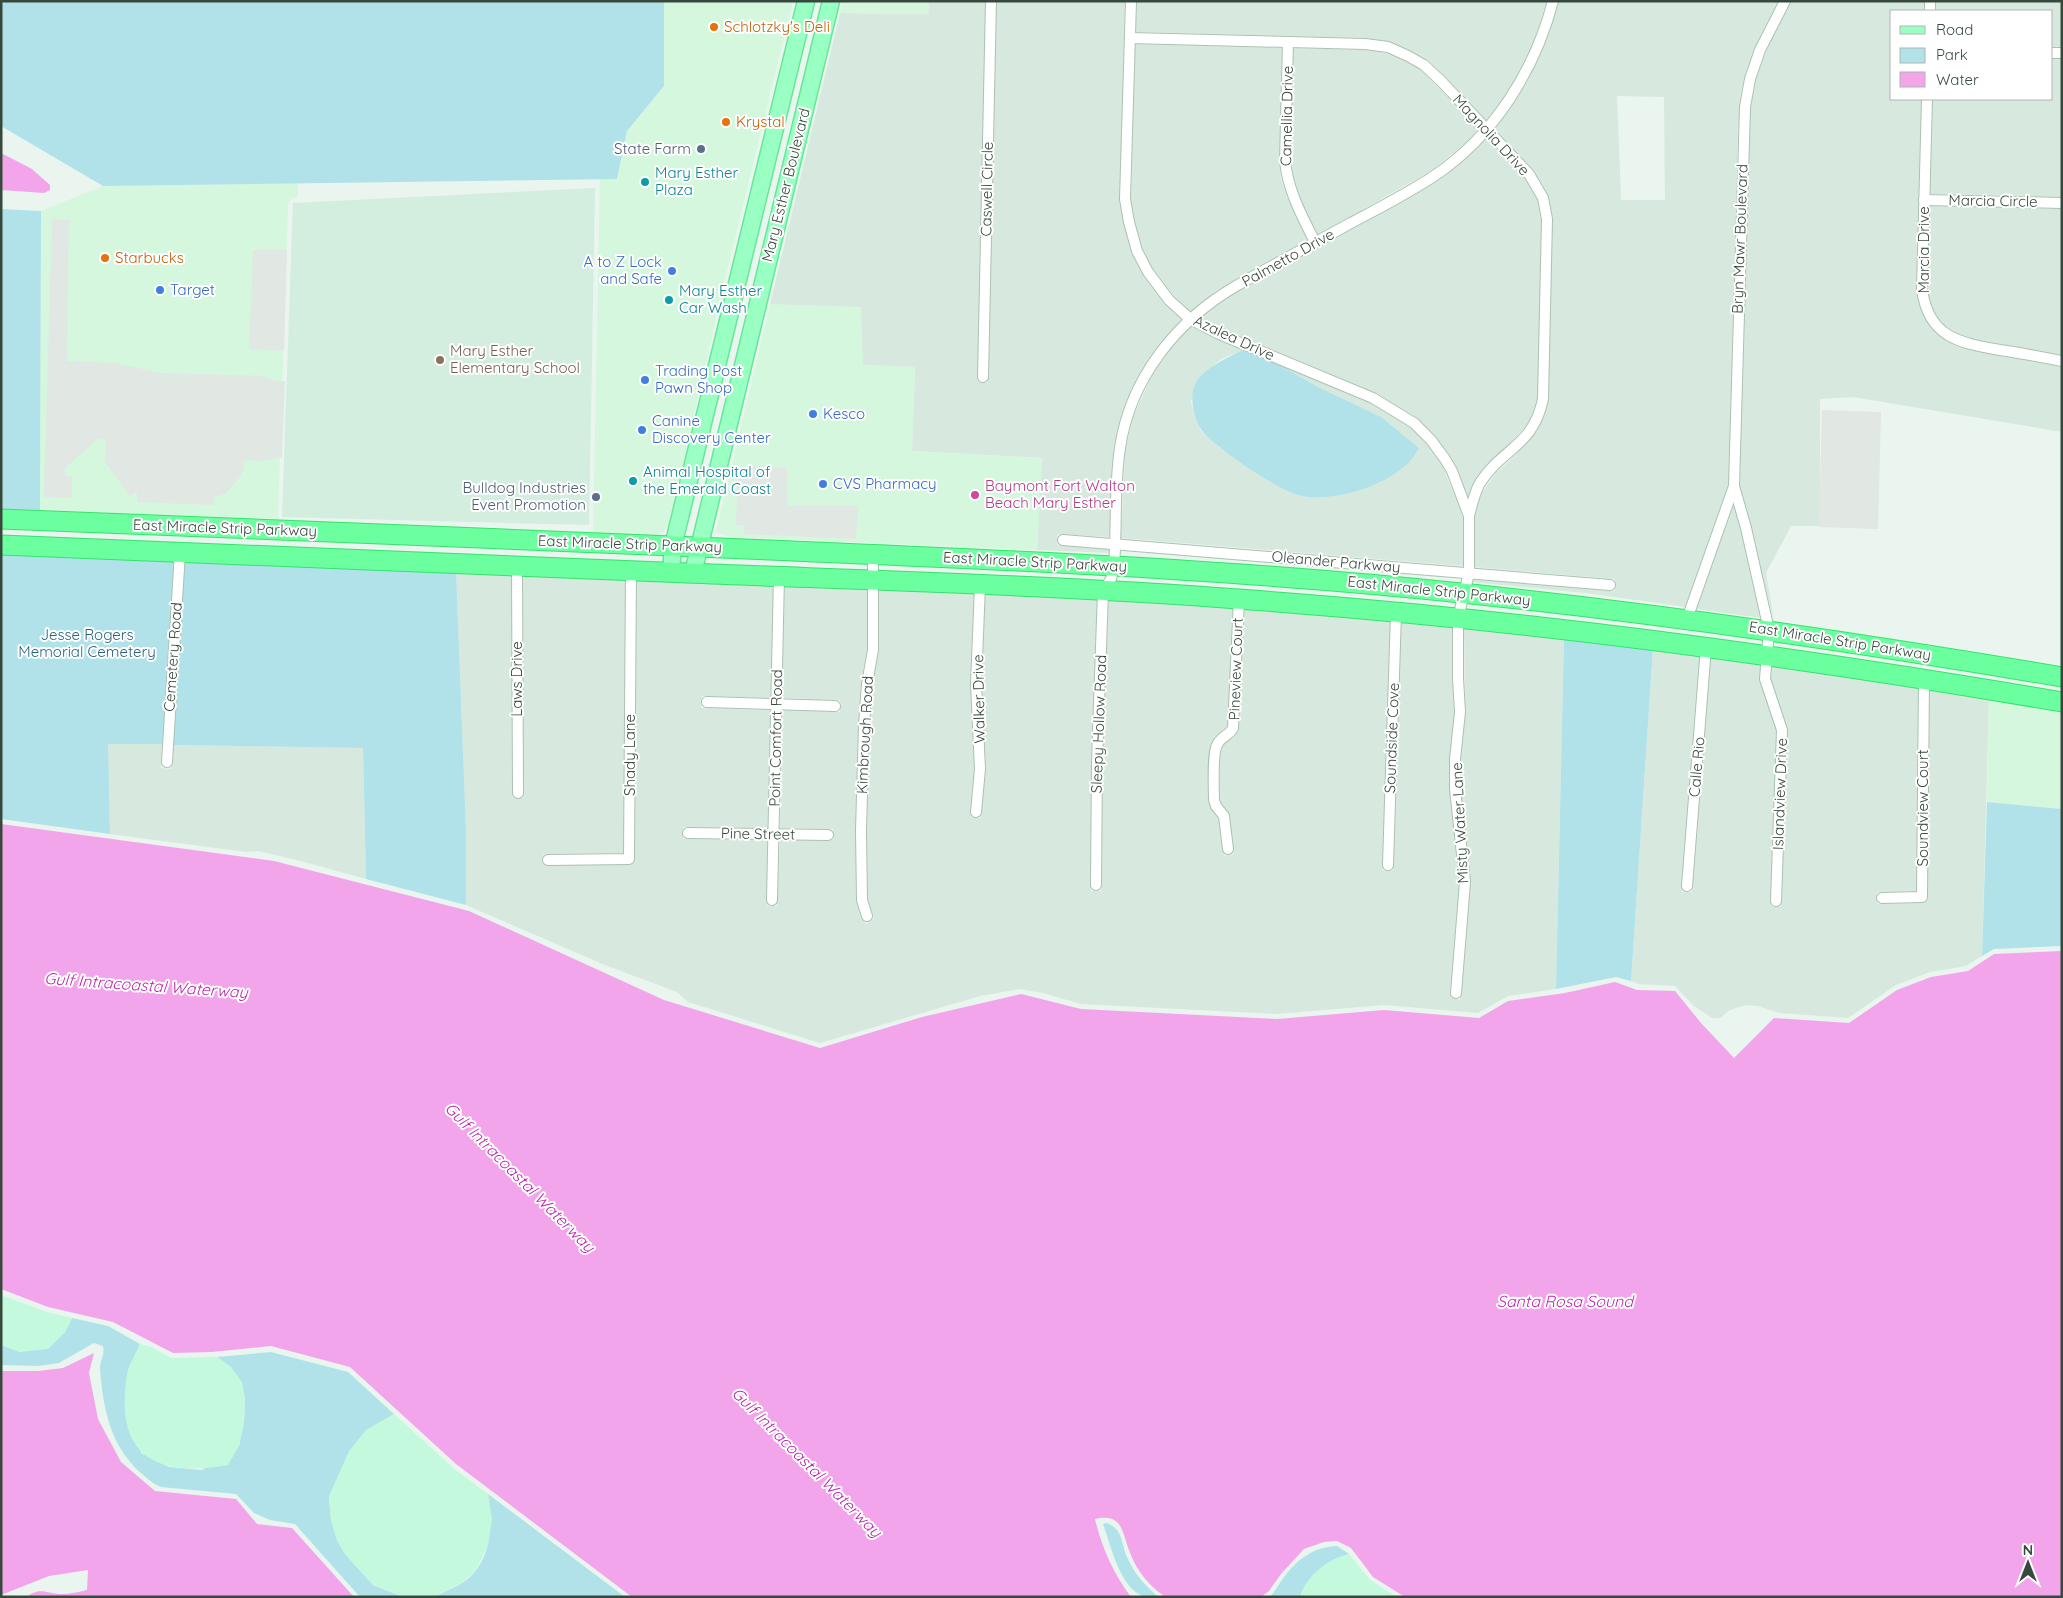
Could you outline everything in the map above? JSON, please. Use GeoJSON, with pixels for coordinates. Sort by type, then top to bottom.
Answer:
{"type":"FeatureCollection","features":[{"type":"Feature","properties":{"kind":"highway","name":"East Miracle Strip Parkway"},"geometry":{"type":"LineString","coordinates":[[1,519],[873,554],[1292,577],[1464,593],[1687,619],[1770,630],[2062,677]]}},
{"type":"Feature","properties":{"kind":"highway","name":"East Miracle Strip Parkway"},"geometry":{"type":"LineString","coordinates":[[1,545],[873,580],[1239,599],[1458,618],[1706,647],[1924,679],[2062,702]]}},
{"type":"Feature","properties":{"kind":"highway"},"geometry":{"type":"LineString","coordinates":[[2015,694],[2019,670]]}},
{"type":"Feature","properties":{"kind":"main road","name":"Mary Esther Boulevard"},"geometry":{"type":"LineString","coordinates":[[671,572],[673,546],[806,1]]}},
{"type":"Feature","properties":{"kind":"main road","name":"Mary Esther Boulevard"},"geometry":{"type":"LineString","coordinates":[[693,573],[831,1]]}},
{"type":"Feature","properties":{"kind":"street","name":"Caswell Circle"},"geometry":{"type":"LineString","coordinates":[[983,377],[991,1]]}},
{"type":"Feature","properties":{"kind":"street","name":"Azalea Drive"},"geometry":{"type":"LineString","coordinates":[[1130,1],[1125,199],[1128,222],[1137,251],[1148,272],[1169,300],[1190,319],[1219,334],[1372,398],[1414,423],[1431,440],[1445,459],[1469,516],[1469,573],[1464,593]]}},
{"type":"Feature","properties":{"kind":"street","name":"Palmetto Drive"},"geometry":{"type":"LineString","coordinates":[[1114,566],[1120,450],[1128,414],[1149,369],[1169,341],[1190,319],[1219,296],[1434,176],[1472,145],[1505,106],[1524,77],[1545,29],[1552,1]]}},
{"type":"Feature","properties":{"kind":"street","name":"Bryn Mawr Boulevard"},"geometry":{"type":"LineString","coordinates":[[1770,630],[1734,486],[1744,107],[1750,79],[1760,50],[1786,1]]}},
{"type":"Feature","properties":{"kind":"street","name":"Magnolia Drive"},"geometry":{"type":"LineString","coordinates":[[1130,38],[1365,44],[1388,48],[1424,65],[1487,128],[1529,174],[1543,198],[1547,219],[1544,380],[1540,410],[1535,426],[1480,483],[1469,516]]}},
{"type":"Feature","properties":{"kind":"street","name":"Camellia Drive"},"geometry":{"type":"LineString","coordinates":[[1288,42],[1286,177],[1293,198],[1315,242]]}},
{"type":"Feature","properties":{"kind":"street","name":"Marcia Drive"},"geometry":{"type":"LineString","coordinates":[[1927,100],[1922,289],[1926,310],[1939,329],[1948,336],[1970,345],[2062,361]]}},
{"type":"Feature","properties":{"kind":"street","name":"Marcia Circle"},"geometry":{"type":"LineString","coordinates":[[1924,200],[2062,203]]}},
{"type":"Feature","properties":{"kind":"street","name":"Bryn Mawr Boulevard"},"geometry":{"type":"LineString","coordinates":[[1687,619],[1734,486]]}},
{"type":"Feature","properties":{"kind":"street","name":"Oleander Parkway"},"geometry":{"type":"LineString","coordinates":[[1063,540],[1610,585]]}},
{"type":"Feature","properties":{"kind":"street","name":"Cemetery Road"},"geometry":{"type":"LineString","coordinates":[[167,762],[180,552]]}},
{"type":"Feature","properties":{"kind":"street","name":"Kimbrough Road"},"geometry":{"type":"LineString","coordinates":[[867,916],[862,900],[861,832],[866,701],[872,650],[873,554]]}},
{"type":"Feature","properties":{"kind":"street","name":"Laws Drive"},"geometry":{"type":"LineString","coordinates":[[517,565],[518,792]]}},
{"type":"Feature","properties":{"kind":"street","name":"Sleepy Hollow Road"},"geometry":{"type":"LineString","coordinates":[[1096,885],[1096,761],[1104,591],[1111,579],[1114,566]]}},
{"type":"Feature","properties":{"kind":"street","name":"Shady Lane"},"geometry":{"type":"LineString","coordinates":[[548,860],[629,859],[631,570]]}},
{"type":"Feature","properties":{"kind":"street","name":"Point Comfort Road"},"geometry":{"type":"LineString","coordinates":[[772,900],[775,834],[779,576]]}},
{"type":"Feature","properties":{"kind":"street","name":"Walker Drive"},"geometry":{"type":"LineString","coordinates":[[976,812],[980,768],[976,684],[980,585]]}},
{"type":"Feature","properties":{"kind":"street","name":"Misty Water Lane"},"geometry":{"type":"LineString","coordinates":[[1456,993],[1465,882],[1455,789],[1455,759],[1460,712],[1458,618],[1464,593]]}},
{"type":"Feature","properties":{"kind":"street","name":"Pineview Court"},"geometry":{"type":"LineString","coordinates":[[1228,849],[1224,816],[1214,800],[1215,751],[1221,740],[1232,732],[1233,728],[1239,599]]}},
{"type":"Feature","properties":{"kind":"street","name":"Soundside Cove"},"geometry":{"type":"LineString","coordinates":[[1388,865],[1396,612]]}},
{"type":"Feature","properties":{"kind":"street","name":"Islandview Drive"},"geometry":{"type":"LineString","coordinates":[[1770,630],[1765,680],[1782,730],[1776,901]]}},
{"type":"Feature","properties":{"kind":"street","name":"Calle Rio"},"geometry":{"type":"LineString","coordinates":[[1687,886],[1706,647]]}},
{"type":"Feature","properties":{"kind":"street","name":"Soundview Court"},"geometry":{"type":"LineString","coordinates":[[1882,898],[1922,897],[1924,679]]}},
{"type":"Feature","properties":{"kind":"street"},"geometry":{"type":"LineString","coordinates":[[707,702],[835,706]]}},
{"type":"Feature","properties":{"kind":"street","name":"Pine Street"},"geometry":{"type":"LineString","coordinates":[[688,833],[828,835]]}},
{"type":"Feature","properties":{"kind":"shaded area"},"geometry":{"type":"Polygon","coordinates":[[[664,1],[793,1],[726,275],[669,524],[663,532],[656,535],[593,533],[600,179],[617,179],[627,131],[664,86],[664,1]]]}},
{"type":"Feature","properties":{"kind":"shaded area"},"geometry":{"type":"Polygon","coordinates":[[[843,1],[929,1],[928,14],[840,13],[843,1]]]}},
{"type":"Feature","properties":{"kind":"shaded area"},"geometry":{"type":"Polygon","coordinates":[[[929,1],[986,1],[978,382],[988,383],[996,1],[1125,1],[1120,200],[1124,224],[1132,253],[1144,275],[1165,304],[1182,319],[1161,342],[1145,366],[1124,412],[1115,450],[1111,537],[1058,534],[1057,545],[1110,549],[1110,553],[1037,550],[1042,458],[912,451],[915,367],[863,365],[770,304],[840,13],[928,14],[929,1]]]}},
{"type":"Feature","properties":{"kind":"shaded area"},"geometry":{"type":"Polygon","coordinates":[[[1136,1],[1547,1],[1531,51],[1501,102],[1486,120],[1428,60],[1389,42],[1365,38],[1135,32],[1136,1]]]}},
{"type":"Feature","properties":{"kind":"shaded area"},"geometry":{"type":"Polygon","coordinates":[[[1558,1],[1780,1],[1755,48],[1741,92],[1738,132],[1729,484],[1686,607],[1585,593],[1472,582],[1473,579],[1615,591],[1615,579],[1474,567],[1474,517],[1481,494],[1496,473],[1520,451],[1538,430],[1548,400],[1552,217],[1548,197],[1541,182],[1494,127],[1509,110],[1528,80],[1550,31],[1558,1]],[[1617,96],[1621,200],[1665,200],[1664,97],[1617,96]]]}},
{"type":"Feature","properties":{"kind":"shaded area"},"geometry":{"type":"Polygon","coordinates":[[[1791,1],[1925,1],[1925,10],[1890,10],[1890,100],[1922,100],[1917,289],[1919,304],[1928,323],[1936,333],[1958,347],[2062,367],[2062,432],[1853,397],[1820,399],[1820,526],[1791,526],[1766,573],[1774,620],[1739,486],[1750,107],[1754,81],[1764,53],[1791,1]]]}},
{"type":"Feature","properties":{"kind":"shaded area"},"geometry":{"type":"Polygon","coordinates":[[[1935,1],[2062,1],[2062,48],[2053,47],[2053,10],[1935,10],[1935,1]]]}},
{"type":"Feature","properties":{"kind":"shaded area"},"geometry":{"type":"Polygon","coordinates":[[[1135,44],[1283,48],[1281,178],[1289,201],[1308,240],[1217,290],[1190,312],[1173,295],[1152,268],[1142,248],[1134,221],[1131,199],[1135,44]]]}},
{"type":"Feature","properties":{"kind":"shaded area"},"geometry":{"type":"Polygon","coordinates":[[[1293,48],[1365,50],[1387,53],[1406,61],[1421,70],[1479,128],[1468,141],[1431,171],[1317,235],[1291,176],[1293,48]]]}},
{"type":"Feature","properties":{"kind":"shaded area"},"geometry":{"type":"Polygon","coordinates":[[[2053,59],[2062,59],[2062,197],[1930,194],[1932,100],[2053,100],[2053,59]]]}},
{"type":"Feature","properties":{"kind":"shaded area"},"geometry":{"type":"Polygon","coordinates":[[[1487,136],[1525,178],[1538,200],[1542,220],[1539,380],[1536,408],[1530,422],[1476,480],[1468,500],[1449,456],[1434,435],[1416,417],[1374,392],[1221,329],[1200,318],[1238,291],[1436,182],[1475,150],[1487,136]]]}},
{"type":"Feature","properties":{"kind":"shaded area"},"geometry":{"type":"Polygon","coordinates":[[[298,183],[298,197],[292,198],[288,203],[279,519],[40,510],[41,211],[103,186],[298,183]]]}},
{"type":"Feature","properties":{"kind":"shaded area","name":"Mary Esther Elementary School"},"geometry":{"type":"Polygon","coordinates":[[[595,188],[589,525],[282,517],[293,203],[595,188]]]}},
{"type":"Feature","properties":{"kind":"shaded area"},"geometry":{"type":"Polygon","coordinates":[[[1929,206],[2062,209],[2062,355],[1971,339],[1961,336],[1943,324],[1931,307],[1928,289],[1929,206]]]}},
{"type":"Feature","properties":{"kind":"shaded area"},"geometry":{"type":"Polygon","coordinates":[[[52,219],[69,220],[67,361],[116,363],[160,373],[261,376],[276,381],[285,381],[282,457],[260,461],[244,460],[244,469],[240,477],[225,494],[214,497],[213,505],[137,502],[136,492],[130,496],[105,462],[106,439],[98,439],[65,468],[65,476],[72,476],[72,498],[44,497],[52,219]]]}},
{"type":"Feature","properties":{"kind":"shaded area"},"geometry":{"type":"Polygon","coordinates":[[[253,250],[287,250],[284,351],[249,349],[253,250]]]}},
{"type":"Feature","properties":{"kind":"shaded area"},"geometry":{"type":"Polygon","coordinates":[[[770,304],[861,307],[863,365],[915,367],[912,451],[1042,458],[1037,550],[730,537],[716,532],[770,304]]]}},
{"type":"Feature","properties":{"kind":"shaded area"},"geometry":{"type":"Polygon","coordinates":[[[1191,326],[1243,350],[1221,359],[1195,382],[1191,403],[1201,431],[1221,449],[1267,479],[1298,495],[1320,388],[1281,366],[1370,403],[1411,428],[1441,462],[1463,516],[1463,566],[1121,538],[1125,451],[1133,417],[1153,373],[1169,350],[1191,326]]]}},
{"type":"Feature","properties":{"kind":"shaded area"},"geometry":{"type":"Polygon","coordinates":[[[1822,410],[1881,412],[1878,529],[1819,527],[1822,410]]]}},
{"type":"Feature","properties":{"kind":"shaded area"},"geometry":{"type":"Polygon","coordinates":[[[747,466],[787,468],[787,506],[858,506],[856,539],[744,534],[744,525],[736,525],[738,470],[747,471],[747,466]]]}},
{"type":"Feature","properties":{"kind":"shaded area"},"geometry":{"type":"Polygon","coordinates":[[[1733,503],[1741,529],[1762,618],[1696,609],[1733,503]]]}},
{"type":"Feature","properties":{"kind":"shaded area"},"geometry":{"type":"Polygon","coordinates":[[[456,569],[512,571],[513,798],[523,798],[522,571],[626,576],[624,853],[543,854],[543,865],[629,865],[634,859],[636,577],[774,583],[772,698],[702,696],[701,708],[772,710],[770,828],[683,827],[683,839],[770,840],[767,906],[777,906],[780,840],[833,840],[833,829],[780,828],[782,710],[840,712],[840,700],[782,698],[784,584],[868,587],[867,650],[861,683],[856,831],[857,900],[859,911],[866,924],[874,918],[867,899],[866,832],[869,725],[872,685],[878,650],[878,588],[975,592],[971,684],[975,768],[971,817],[980,818],[985,769],[981,684],[985,592],[1098,597],[1091,761],[1091,891],[1101,891],[1102,761],[1108,598],[1233,606],[1228,727],[1211,744],[1209,790],[1211,808],[1219,819],[1221,827],[1224,856],[1234,854],[1229,814],[1219,799],[1220,752],[1224,744],[1234,737],[1238,728],[1244,607],[1391,618],[1383,870],[1393,870],[1401,619],[1453,624],[1455,712],[1450,758],[1450,789],[1460,882],[1451,998],[1460,1000],[1470,881],[1460,789],[1465,713],[1464,626],[1564,638],[1556,989],[1508,996],[1478,1013],[1384,1005],[1277,1014],[1081,1004],[1043,993],[1020,989],[980,996],[820,1043],[688,1002],[677,992],[605,965],[466,905],[466,829],[456,569]]]}},
{"type":"Feature","properties":{"kind":"shaded area"},"geometry":{"type":"Polygon","coordinates":[[[1653,648],[1700,654],[1682,892],[1692,892],[1710,656],[1760,664],[1760,681],[1777,731],[1771,906],[1781,907],[1787,730],[1770,679],[1770,665],[1918,688],[1917,891],[1877,892],[1877,904],[1922,903],[1927,897],[1929,690],[1989,699],[1982,956],[1966,966],[1930,972],[1896,985],[1848,1018],[1779,1013],[1758,1006],[1745,1005],[1730,1010],[1720,1018],[1712,1018],[1694,1006],[1675,986],[1638,984],[1631,981],[1653,648]]]}},
{"type":"Feature","properties":{"kind":"shaded area"},"geometry":{"type":"Polygon","coordinates":[[[1989,699],[2062,711],[2062,809],[1987,802],[1989,699]]]}},
{"type":"Feature","properties":{"kind":"shaded area"},"geometry":{"type":"Polygon","coordinates":[[[107,744],[163,744],[161,768],[171,769],[173,745],[363,748],[366,879],[258,851],[246,852],[110,834],[107,744]]]}},
{"type":"Feature","properties":{"kind":"green space"},"geometry":{"type":"Polygon","coordinates":[[[1,1],[664,1],[664,86],[627,131],[617,179],[103,186],[1,126],[1,1]]]}},
{"type":"Feature","properties":{"kind":"green space"},"geometry":{"type":"Polygon","coordinates":[[[1,209],[41,211],[40,510],[1,509],[1,209]]]}},
{"type":"Feature","properties":{"kind":"green space"},"geometry":{"type":"Polygon","coordinates":[[[1243,350],[1281,366],[1320,388],[1381,417],[1419,448],[1412,459],[1401,469],[1388,478],[1358,491],[1342,495],[1311,497],[1298,495],[1276,485],[1234,458],[1210,439],[1200,427],[1193,407],[1192,393],[1200,377],[1211,368],[1243,350]]]}},
{"type":"Feature","properties":{"kind":"green space","name":"Jesse Rogers Memorial Cemetery"},"geometry":{"type":"Polygon","coordinates":[[[1,554],[174,560],[163,744],[108,744],[110,834],[1,819],[1,554]]]}},
{"type":"Feature","properties":{"kind":"green space"},"geometry":{"type":"Polygon","coordinates":[[[184,560],[456,569],[466,829],[466,905],[366,879],[363,748],[173,745],[184,560]]]}},
{"type":"Feature","properties":{"kind":"green space"},"geometry":{"type":"Polygon","coordinates":[[[1564,638],[1653,648],[1631,981],[1616,977],[1556,989],[1564,638]]]}},
{"type":"Feature","properties":{"kind":"green space"},"geometry":{"type":"Polygon","coordinates":[[[1987,802],[2062,809],[2062,946],[1994,949],[1982,956],[1987,802]]]}},
{"type":"Feature","properties":{"kind":"green space"},"geometry":{"type":"Polygon","coordinates":[[[72,1318],[108,1326],[140,1344],[138,1350],[141,1453],[169,1467],[202,1470],[239,1446],[244,1422],[245,1398],[231,1367],[217,1357],[271,1352],[348,1372],[394,1414],[388,1419],[329,1496],[331,1520],[337,1540],[345,1554],[373,1585],[403,1597],[360,1597],[295,1524],[270,1520],[254,1513],[236,1494],[161,1487],[146,1478],[122,1451],[110,1426],[101,1383],[100,1368],[103,1346],[94,1343],[59,1363],[38,1366],[1,1365],[1,1345],[20,1352],[65,1332],[72,1318]]]}},
{"type":"Feature","properties":{"kind":"green space"},"geometry":{"type":"Polygon","coordinates":[[[488,1494],[625,1597],[434,1597],[459,1585],[470,1577],[484,1557],[490,1532],[488,1494]]]}},
{"type":"Feature","properties":{"kind":"green space"},"geometry":{"type":"Polygon","coordinates":[[[1107,1523],[1117,1530],[1137,1575],[1158,1597],[1146,1597],[1137,1593],[1129,1586],[1113,1555],[1103,1524],[1107,1523]]]}},
{"type":"Feature","properties":{"kind":"green space"},"geometry":{"type":"Polygon","coordinates":[[[1337,1546],[1349,1554],[1333,1560],[1319,1569],[1308,1581],[1300,1597],[1270,1597],[1284,1577],[1307,1555],[1321,1549],[1337,1546]]]}},
{"type":"Feature","properties":{"kind":"sand"},"geometry":{"type":"Polygon","coordinates":[[[1,1295],[47,1312],[72,1318],[65,1332],[48,1349],[20,1352],[1,1345],[1,1295]]]}},
{"type":"Feature","properties":{"kind":"sand"},"geometry":{"type":"Polygon","coordinates":[[[140,1344],[151,1347],[171,1358],[217,1357],[231,1367],[242,1382],[245,1398],[244,1422],[239,1446],[228,1465],[180,1468],[161,1463],[145,1455],[134,1442],[127,1425],[125,1402],[130,1363],[140,1344]]]}},
{"type":"Feature","properties":{"kind":"sand"},"geometry":{"type":"Polygon","coordinates":[[[394,1414],[453,1468],[488,1494],[492,1519],[488,1545],[476,1570],[460,1584],[434,1597],[403,1597],[373,1585],[345,1554],[337,1540],[331,1520],[329,1496],[349,1451],[366,1430],[394,1414]]]}},
{"type":"Feature","properties":{"kind":"sand"},"geometry":{"type":"Polygon","coordinates":[[[1349,1554],[1370,1580],[1397,1597],[1300,1597],[1308,1581],[1319,1569],[1333,1560],[1349,1554]]]}},
{"type":"Feature","properties":{"kind":"water"},"geometry":{"type":"Polygon","coordinates":[[[1,153],[32,169],[50,185],[50,190],[44,193],[1,190],[1,153]]]}},
{"type":"Feature","properties":{"kind":"water","name":"Santa Rosa Sound"},"geometry":{"type":"Polygon","coordinates":[[[1,824],[274,861],[469,911],[664,1000],[820,1048],[922,1017],[1021,994],[1081,1009],[1277,1019],[1384,1010],[1479,1018],[1508,1001],[1565,993],[1615,982],[1637,990],[1675,991],[1701,1023],[1734,1058],[1774,1018],[1849,1023],[1897,990],[1931,977],[1968,971],[1994,954],[2062,951],[2062,1597],[1405,1597],[1373,1577],[1351,1548],[1337,1541],[1324,1542],[1304,1549],[1281,1574],[1269,1591],[1261,1597],[1166,1597],[1150,1584],[1137,1567],[1121,1527],[1112,1519],[1105,1518],[1095,1519],[1101,1540],[1109,1560],[1131,1597],[632,1597],[456,1464],[350,1367],[271,1346],[212,1352],[173,1353],[113,1322],[48,1307],[1,1289],[1,824]]]}},
{"type":"Feature","properties":{"kind":"water"},"geometry":{"type":"Polygon","coordinates":[[[94,1353],[89,1373],[98,1419],[121,1462],[155,1491],[236,1499],[257,1524],[292,1528],[354,1597],[27,1597],[40,1591],[62,1594],[87,1590],[88,1570],[49,1576],[1,1595],[1,1371],[38,1371],[63,1368],[94,1353]]]}},
{"type":"Feature","properties":{"kind":"place","name":"Schlotzky's Deli"},"geometry":{"type":"Point","coordinates":[714,27]}},
{"type":"Feature","properties":{"kind":"place","name":"Krystal"},"geometry":{"type":"Point","coordinates":[726,122]}},
{"type":"Feature","properties":{"kind":"place","name":"State Farm"},"geometry":{"type":"Point","coordinates":[701,149]}},
{"type":"Feature","properties":{"kind":"place","name":"Mary Esther Plaza"},"geometry":{"type":"Point","coordinates":[645,182]}},
{"type":"Feature","properties":{"kind":"place","name":"Starbucks"},"geometry":{"type":"Point","coordinates":[105,258]}},
{"type":"Feature","properties":{"kind":"place","name":"A to Z Lock and Safe"},"geometry":{"type":"Point","coordinates":[672,271]}},
{"type":"Feature","properties":{"kind":"place","name":"Target"},"geometry":{"type":"Point","coordinates":[160,290]}},
{"type":"Feature","properties":{"kind":"place","name":"Mary Esther Car Wash"},"geometry":{"type":"Point","coordinates":[669,300]}},
{"type":"Feature","properties":{"kind":"place","name":"Mary Esther Elementary School"},"geometry":{"type":"Point","coordinates":[440,360]}},
{"type":"Feature","properties":{"kind":"place","name":"Trading Post Pawn Shop"},"geometry":{"type":"Point","coordinates":[645,380]}},
{"type":"Feature","properties":{"kind":"place","name":"Kesco"},"geometry":{"type":"Point","coordinates":[813,414]}},
{"type":"Feature","properties":{"kind":"place","name":"Canine Discovery Center"},"geometry":{"type":"Point","coordinates":[642,430]}},
{"type":"Feature","properties":{"kind":"place","name":"Animal Hospital of the Emerald Coast"},"geometry":{"type":"Point","coordinates":[633,481]}},
{"type":"Feature","properties":{"kind":"place","name":"CVS Pharmacy"},"geometry":{"type":"Point","coordinates":[823,484]}},
{"type":"Feature","properties":{"kind":"place","name":"Baymont Fort Walton Beach Mary Esther"},"geometry":{"type":"Point","coordinates":[975,495]}},
{"type":"Feature","properties":{"kind":"place","name":"Bulldog Industries Event Promotion"},"geometry":{"type":"Point","coordinates":[596,497]}},
{"type":"Feature","properties":{"kind":"water label","name":"Gulf Intracoastal Waterway"},"geometry":{"type":"Point","coordinates":[146,985]}},
{"type":"Feature","properties":{"kind":"water label","name":"Gulf Intracoastal Waterway"},"geometry":{"type":"Point","coordinates":[520,1177]}},
{"type":"Feature","properties":{"kind":"water label","name":"Gulf Intracoastal Waterway"},"geometry":{"type":"Point","coordinates":[807,1462]}}]}
